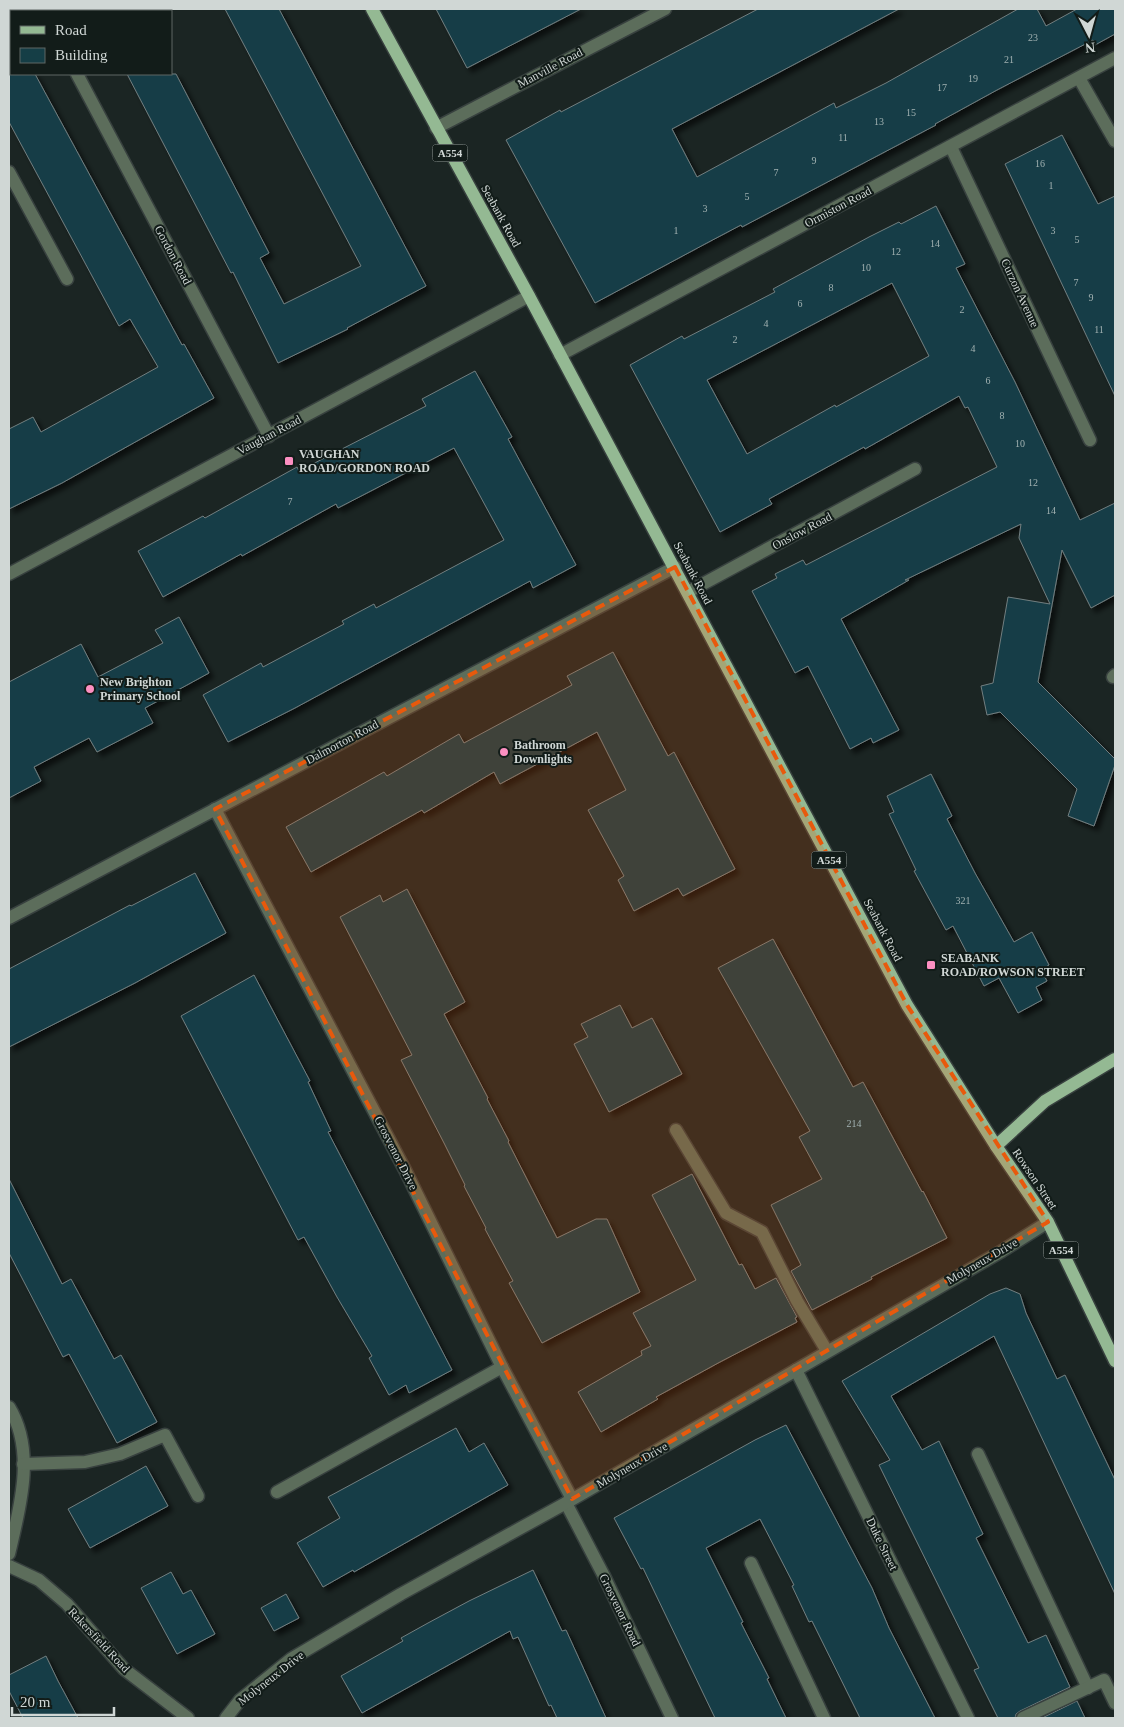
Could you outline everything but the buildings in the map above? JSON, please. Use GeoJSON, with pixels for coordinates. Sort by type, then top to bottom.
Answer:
{"type":"FeatureCollection","features":[{"type":"Feature","properties":{"kind":"main road","name":"Seabank Road"},"geometry":{"type":"LineString","coordinates":[[372,9],[688,592],[907,1005],[996,1146]]}},
{"type":"Feature","properties":{"kind":"main road","name":"Rowson Street"},"geometry":{"type":"LineString","coordinates":[[1115,1059],[1045,1101],[996,1146],[1048,1222],[1115,1360]]}},
{"type":"Feature","properties":{"kind":"street","name":"Manville Road"},"geometry":{"type":"LineString","coordinates":[[436,128],[665,9]]}},
{"type":"Feature","properties":{"kind":"street","name":"Ormiston Road"},"geometry":{"type":"LineString","coordinates":[[560,355],[1115,58]]}},
{"type":"Feature","properties":{"kind":"street","name":"Gordon Road"},"geometry":{"type":"LineString","coordinates":[[78,75],[269,436]]}},
{"type":"Feature","properties":{"kind":"street"},"geometry":{"type":"LineString","coordinates":[[1079,78],[1115,141]]}},
{"type":"Feature","properties":{"kind":"street","name":"Curzon Avenue"},"geometry":{"type":"LineString","coordinates":[[951,146],[1090,440]]}},
{"type":"Feature","properties":{"kind":"street"},"geometry":{"type":"LineString","coordinates":[[9,172],[68,279]]}},
{"type":"Feature","properties":{"kind":"street","name":"Vaughan Road"},"geometry":{"type":"LineString","coordinates":[[9,574],[529,296]]}},
{"type":"Feature","properties":{"kind":"street","name":"Onslow Road"},"geometry":{"type":"LineString","coordinates":[[688,592],[915,469]]}},
{"type":"Feature","properties":{"kind":"street","name":"Dalmorton Road"},"geometry":{"type":"LineString","coordinates":[[9,918],[674,566]]}},
{"type":"Feature","properties":{"kind":"street","name":"Grosvenor Drive"},"geometry":{"type":"LineString","coordinates":[[215,809],[405,1170],[569,1501]]}},
{"type":"Feature","properties":{"kind":"street"},"geometry":{"type":"LineString","coordinates":[[676,1130],[726,1213],[762,1232],[797,1301],[827,1352]]}},
{"type":"Feature","properties":{"kind":"street","name":"Molyneux Drive"},"geometry":{"type":"LineString","coordinates":[[226,1718],[240,1700],[291,1659],[401,1594],[569,1501],[796,1370],[1002,1251],[1048,1222]]}},
{"type":"Feature","properties":{"kind":"street"},"geometry":{"type":"LineString","coordinates":[[277,1492],[502,1367]]}},
{"type":"Feature","properties":{"kind":"street","name":"Duke Street"},"geometry":{"type":"LineString","coordinates":[[796,1370],[968,1718]]}},
{"type":"Feature","properties":{"kind":"street"},"geometry":{"type":"LineString","coordinates":[[9,1407],[23,1444],[23,1494],[9,1554]]}},
{"type":"Feature","properties":{"kind":"street"},"geometry":{"type":"LineString","coordinates":[[23,1464],[85,1462],[120,1454],[165,1435],[198,1496]]}},
{"type":"Feature","properties":{"kind":"street"},"geometry":{"type":"LineString","coordinates":[[978,1454],[1088,1688]]}},
{"type":"Feature","properties":{"kind":"street","name":"Grosvenor Road"},"geometry":{"type":"LineString","coordinates":[[569,1501],[672,1718]]}},
{"type":"Feature","properties":{"kind":"street"},"geometry":{"type":"LineString","coordinates":[[751,1562],[824,1718]]}},
{"type":"Feature","properties":{"kind":"street","name":"Rakersfield Road"},"geometry":{"type":"LineString","coordinates":[[9,1566],[39,1580],[67,1604],[124,1669],[188,1718]]}},
{"type":"Feature","properties":{"kind":"street"},"geometry":{"type":"LineString","coordinates":[[1022,1718],[1104,1680],[1115,1703]]}},
{"type":"Feature","properties":{"kind":"highlighted area"},"geometry":{"type":"Polygon","coordinates":[[[675,567],[907,1005],[1048,1222],[572,1499],[215,809],[675,567]]]}},
{"type":"Feature","properties":{"kind":"place","name":"VAUGHAN ROAD/GORDON ROAD"},"geometry":{"type":"Point","coordinates":[289,461]}},
{"type":"Feature","properties":{"kind":"place","name":"New Brighton Primary School"},"geometry":{"type":"Point","coordinates":[90,689]}},
{"type":"Feature","properties":{"kind":"place","name":"Bathroom Downlights"},"geometry":{"type":"Point","coordinates":[504,752]}},
{"type":"Feature","properties":{"kind":"place","name":"SEABANK ROAD/ROWSON STREET"},"geometry":{"type":"Point","coordinates":[931,965]}}]}
